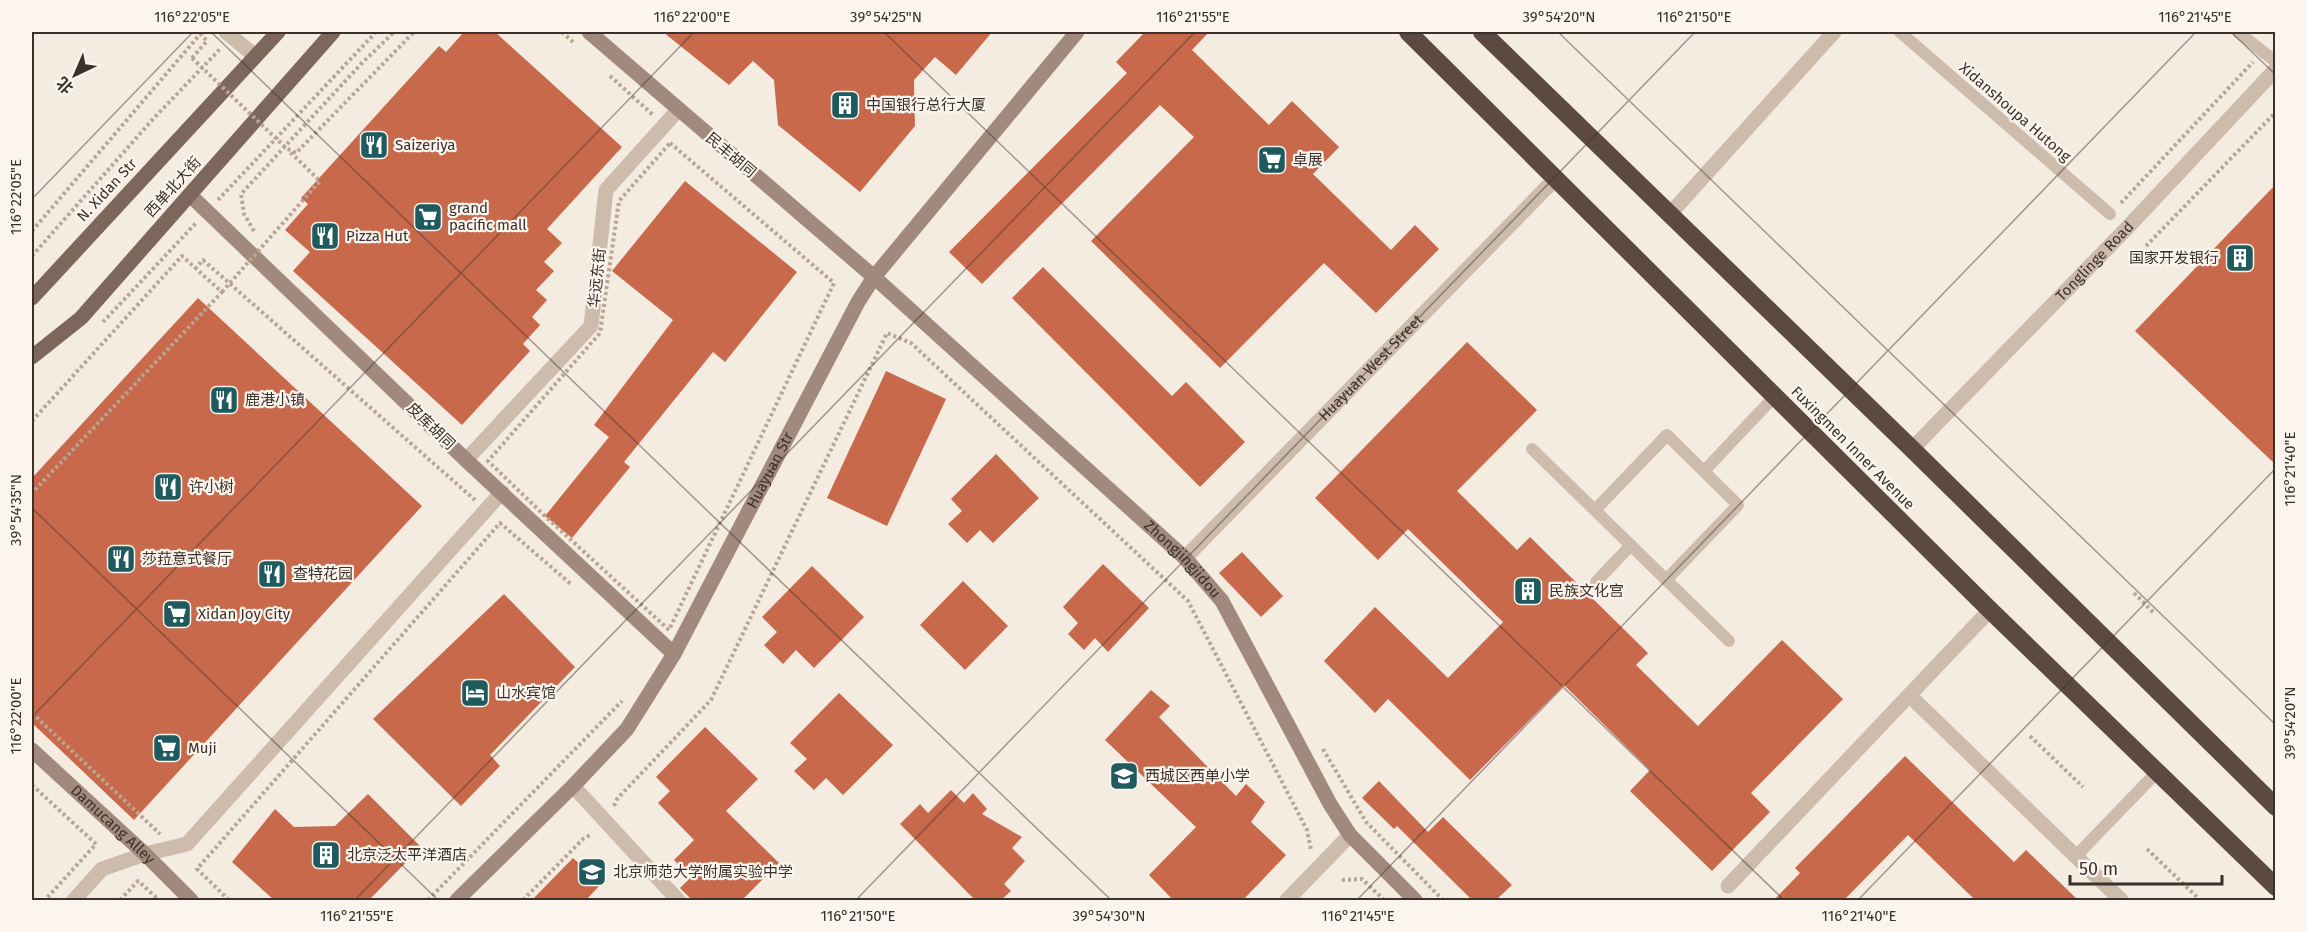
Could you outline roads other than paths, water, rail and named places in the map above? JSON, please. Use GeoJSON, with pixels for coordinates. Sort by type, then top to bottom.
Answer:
{"type":"FeatureCollection","features":[{"type":"Feature","properties":{"kind":"highway","name":"Fuxingmen Inner Avenue"},"geometry":{"type":"LineString","coordinates":[[1408,32],[1990,610],[2276,887]]}},
{"type":"Feature","properties":{"kind":"highway"},"geometry":{"type":"LineString","coordinates":[[1482,32],[1912,449],[2276,807]]}},
{"type":"Feature","properties":{"kind":"main road","name":"西单北大街"},"geometry":{"type":"LineString","coordinates":[[32,298],[278,32]]}},
{"type":"Feature","properties":{"kind":"main road","name":"西单北大街"},"geometry":{"type":"LineString","coordinates":[[32,357],[81,318],[333,32]]}},
{"type":"Feature","properties":{"kind":"street","name":"民丰胡同"},"geometry":{"type":"LineString","coordinates":[[589,32],[874,277]]}},
{"type":"Feature","properties":{"kind":"street","name":"Huayuan Str"},"geometry":{"type":"LineString","coordinates":[[457,900],[573,786],[627,729],[674,654],[858,302],[874,277],[1077,32]]}},
{"type":"Feature","properties":{"kind":"street"},"geometry":{"type":"LineString","coordinates":[[1669,215],[1834,32]]}},
{"type":"Feature","properties":{"kind":"street"},"geometry":{"type":"LineString","coordinates":[[229,33],[255,56]]}},
{"type":"Feature","properties":{"kind":"street","name":"Tonglinge Road"},"geometry":{"type":"LineString","coordinates":[[1912,449],[2127,228],[2276,69]]}},
{"type":"Feature","properties":{"kind":"street","name":"华远东街"},"geometry":{"type":"LineString","coordinates":[[466,460],[591,326],[606,190],[678,110]]}},
{"type":"Feature","properties":{"kind":"street","name":"Huayuan West Street"},"geometry":{"type":"LineString","coordinates":[[1185,558],[1556,178]]}},
{"type":"Feature","properties":{"kind":"street","name":"皮库胡同"},"geometry":{"type":"LineString","coordinates":[[190,195],[466,460],[674,654]]}},
{"type":"Feature","properties":{"kind":"street","name":"Zhongjingjidou"},"geometry":{"type":"LineString","coordinates":[[874,277],[1185,558],[1222,601],[1320,785],[1350,835],[1415,900]]}},
{"type":"Feature","properties":{"kind":"street"},"geometry":{"type":"LineString","coordinates":[[74,900],[102,869],[145,854],[187,844],[502,492]]}},
{"type":"Feature","properties":{"kind":"street"},"geometry":{"type":"LineString","coordinates":[[1728,886],[1990,610]]}},
{"type":"Feature","properties":{"kind":"street"},"geometry":{"type":"LineString","coordinates":[[1910,696],[2121,900]]}},
{"type":"Feature","properties":{"kind":"street","name":"Damucang Alley"},"geometry":{"type":"LineString","coordinates":[[32,750],[145,854],[191,900]]}},
{"type":"Feature","properties":{"kind":"street"},"geometry":{"type":"LineString","coordinates":[[573,786],[678,900]]}},
{"type":"Feature","properties":{"kind":"street"},"geometry":{"type":"LineString","coordinates":[[1287,900],[1350,835]]}},
{"type":"Feature","properties":{"kind":"lane","name":"Xidanshoupa Hutong"},"geometry":{"type":"LineString","coordinates":[[1900,32],[2110,214]]}},
{"type":"Feature","properties":{"kind":"lane"},"geometry":{"type":"LineString","coordinates":[[2238,32],[2276,62]]}},
{"type":"Feature","properties":{"kind":"lane"},"geometry":{"type":"LineString","coordinates":[[1704,471],[1775,396]]}},
{"type":"Feature","properties":{"kind":"lane"},"geometry":{"type":"LineString","coordinates":[[1595,510],[1667,435],[1704,471],[1738,505],[1666,580]]}},
{"type":"Feature","properties":{"kind":"lane"},"geometry":{"type":"LineString","coordinates":[[1532,449],[1729,641]]}},
{"type":"Feature","properties":{"kind":"lane"},"geometry":{"type":"LineString","coordinates":[[1596,582],[1631,545]]}},
{"type":"Feature","properties":{"kind":"lane"},"geometry":{"type":"LineString","coordinates":[[2076,857],[2157,772]]}},
{"type":"Feature","properties":{"kind":"place","name":"中国银行总行大厦"},"geometry":{"type":"Point","coordinates":[845,105]}},
{"type":"Feature","properties":{"kind":"place","name":"Saizeriya"},"geometry":{"type":"Point","coordinates":[374,145]}},
{"type":"Feature","properties":{"kind":"place","name":"卓展"},"geometry":{"type":"Point","coordinates":[1272,160]}},
{"type":"Feature","properties":{"kind":"place","name":"grand pacific mall"},"geometry":{"type":"Point","coordinates":[428,217]}},
{"type":"Feature","properties":{"kind":"place","name":"Pizza Hut"},"geometry":{"type":"Point","coordinates":[325,236]}},
{"type":"Feature","properties":{"kind":"place","name":"国家开发银行"},"geometry":{"type":"Point","coordinates":[2240,258]}},
{"type":"Feature","properties":{"kind":"place","name":"鹿港小镇"},"geometry":{"type":"Point","coordinates":[224,400]}},
{"type":"Feature","properties":{"kind":"place","name":"许小树"},"geometry":{"type":"Point","coordinates":[168,487]}},
{"type":"Feature","properties":{"kind":"place","name":"莎菈意式餐厅"},"geometry":{"type":"Point","coordinates":[121,559]}},
{"type":"Feature","properties":{"kind":"place","name":"查特花园"},"geometry":{"type":"Point","coordinates":[272,574]}},
{"type":"Feature","properties":{"kind":"place","name":"民族文化宫"},"geometry":{"type":"Point","coordinates":[1528,591]}},
{"type":"Feature","properties":{"kind":"place","name":"Xidan Joy City"},"geometry":{"type":"Point","coordinates":[177,614]}},
{"type":"Feature","properties":{"kind":"place","name":"山水宾馆"},"geometry":{"type":"Point","coordinates":[475,693]}},
{"type":"Feature","properties":{"kind":"place","name":"Muji"},"geometry":{"type":"Point","coordinates":[167,748]}},
{"type":"Feature","properties":{"kind":"place","name":"西城区西单小学"},"geometry":{"type":"Point","coordinates":[1124,776]}},
{"type":"Feature","properties":{"kind":"place","name":"北京泛太平洋酒店"},"geometry":{"type":"Point","coordinates":[326,855]}},
{"type":"Feature","properties":{"kind":"place","name":"北京师范大学附属实验中学"},"geometry":{"type":"Point","coordinates":[592,872]}}]}
